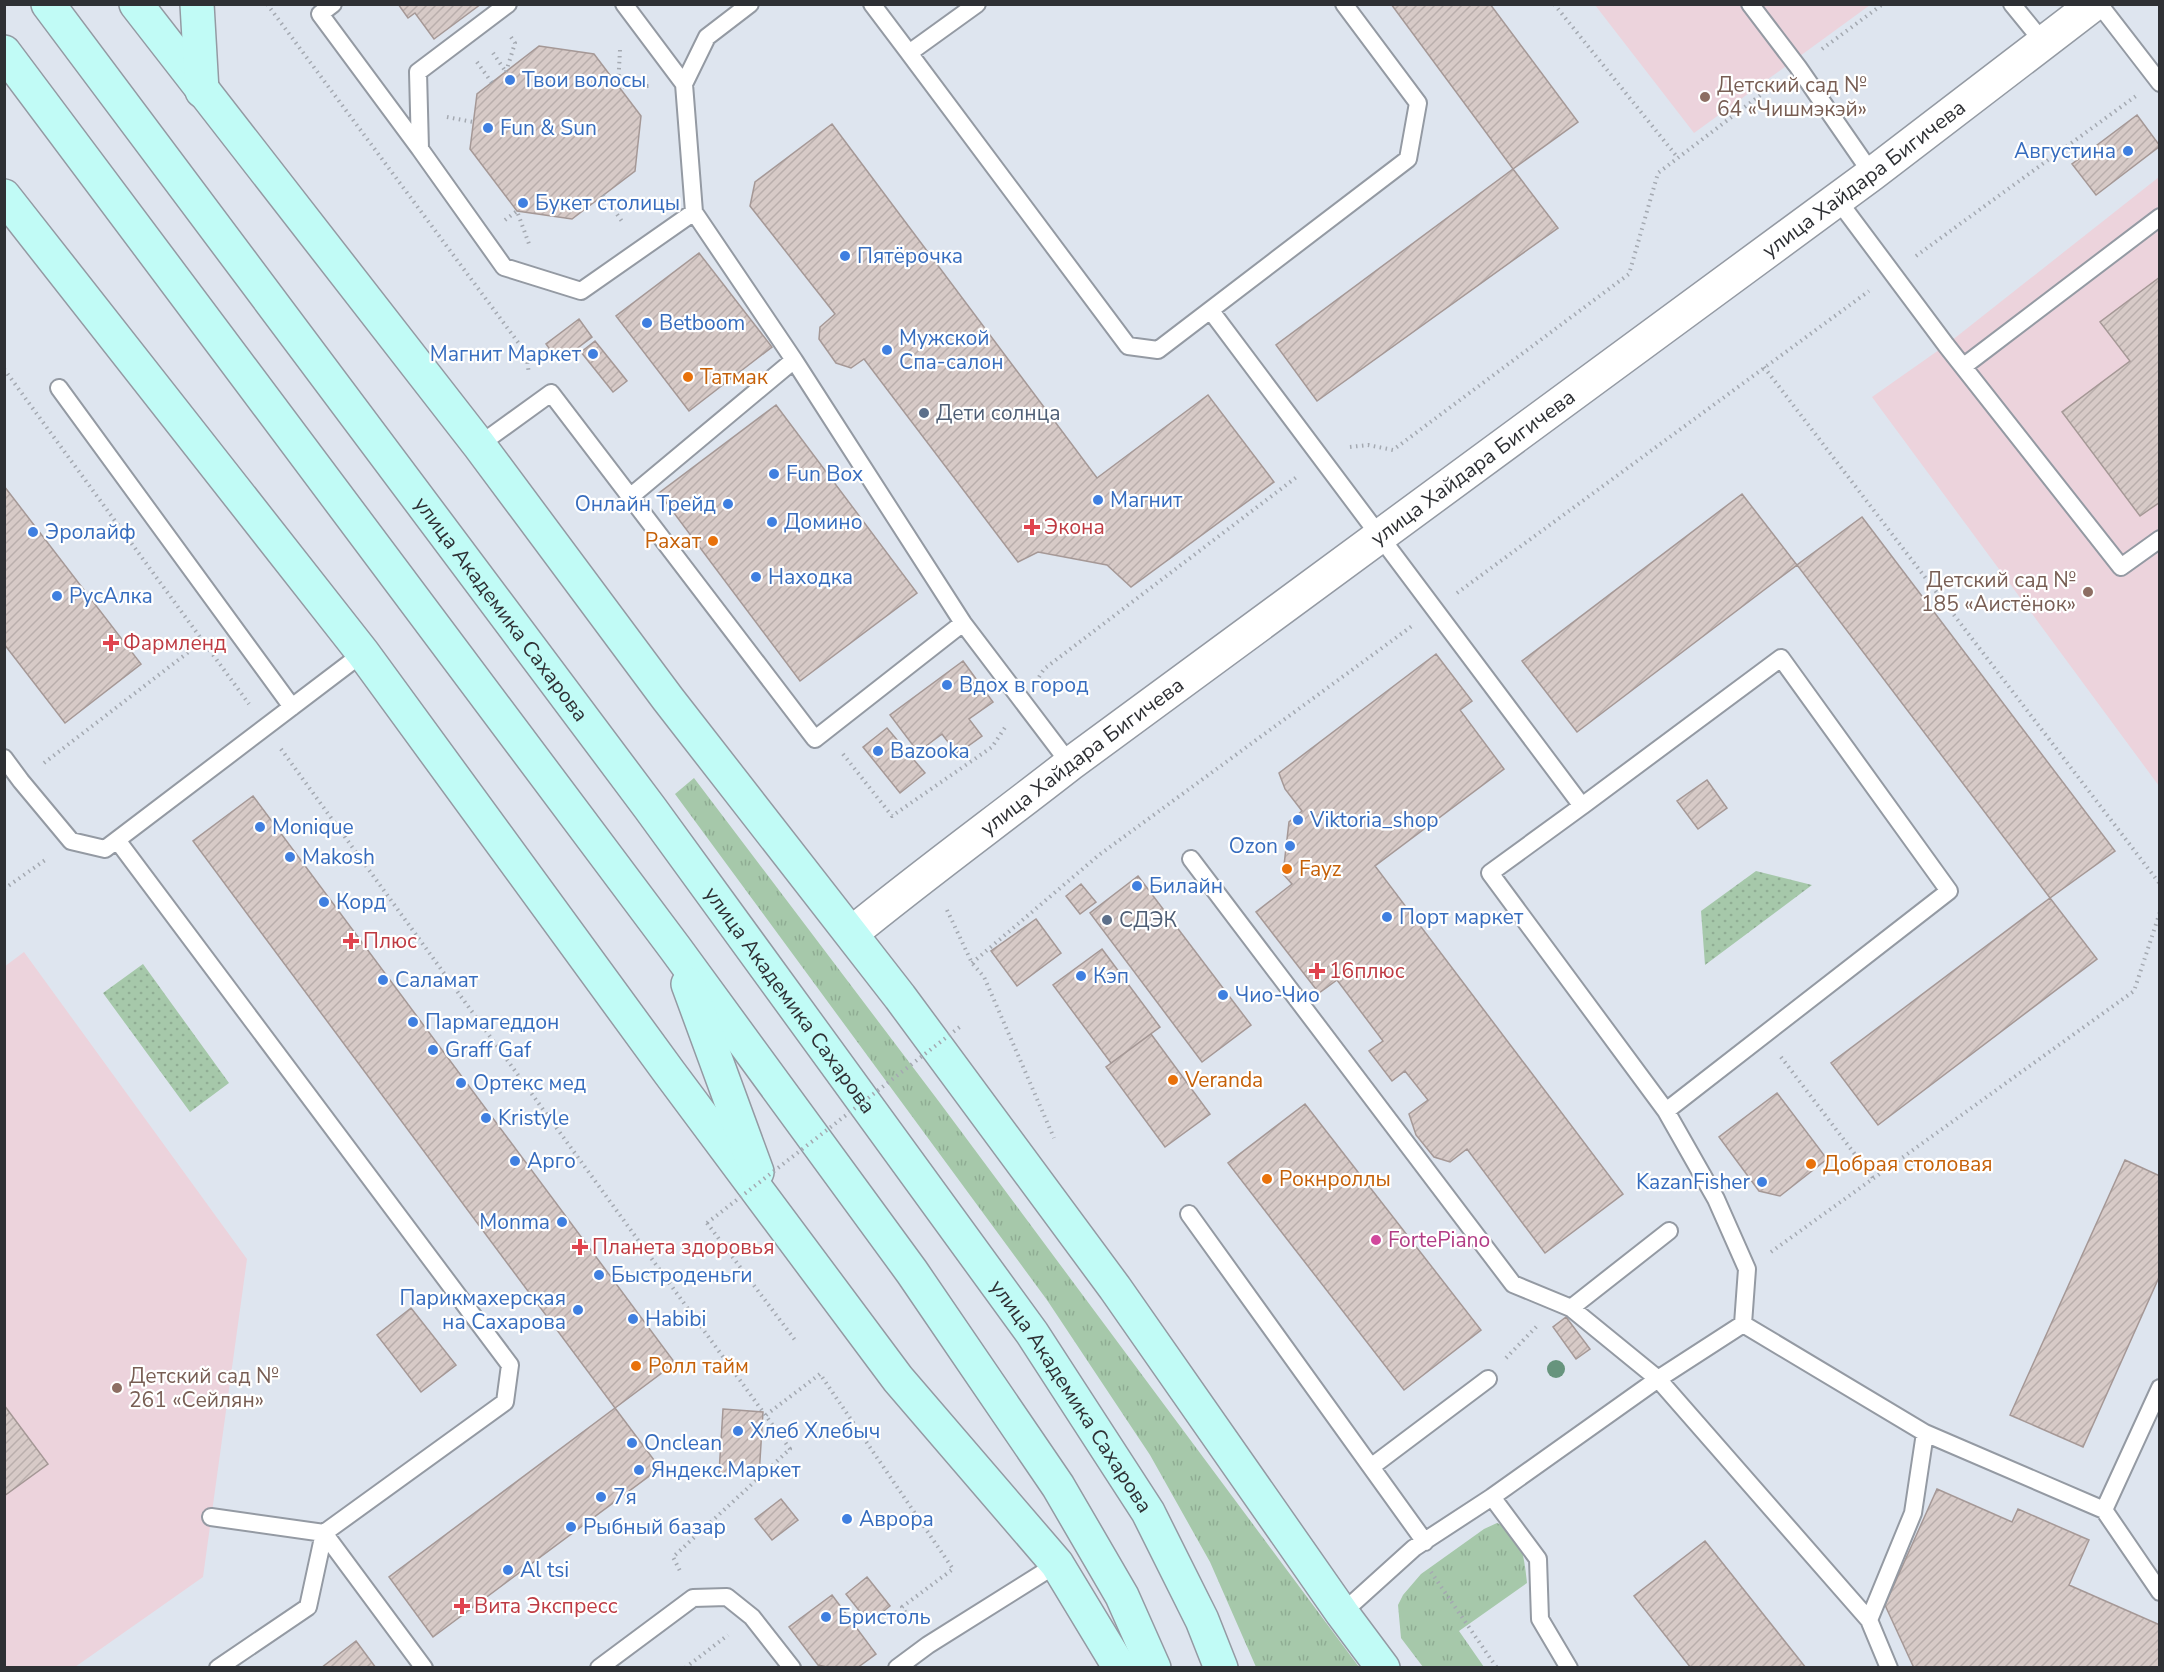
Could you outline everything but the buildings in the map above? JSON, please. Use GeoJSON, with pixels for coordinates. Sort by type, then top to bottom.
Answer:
{"type":"FeatureCollection","features":[{"type":"Feature","properties":{"kind":"main road","name":"улица Академика Сахарова"},"geometry":{"type":"LineString","coordinates":[[48,4],[650,808],[1032,1333],[1148,1512],[1202,1620],[1221,1668]]}},
{"type":"Feature","properties":{"kind":"main road"},"geometry":{"type":"LineString","coordinates":[[136,4],[479,445],[668,699],[852,933],[1115,1288],[1342,1613],[1383,1668]]}},
{"type":"Feature","properties":{"kind":"main road"},"geometry":{"type":"LineString","coordinates":[[197,4],[202,91]]}},
{"type":"Feature","properties":{"kind":"main road"},"geometry":{"type":"LineString","coordinates":[[4,52],[675,948],[912,1272],[1058,1486],[1122,1596],[1154,1668]]}},
{"type":"Feature","properties":{"kind":"main road"},"geometry":{"type":"LineString","coordinates":[[4,196],[363,653],[898,1378],[1058,1564],[1120,1668]]}},
{"type":"Feature","properties":{"kind":"main road"},"geometry":{"type":"LineString","coordinates":[[675,948],[770,1207]]}},
{"type":"Feature","properties":{"kind":"street","name":"улица Хайдара Бигичева"},"geometry":{"type":"LineString","coordinates":[[852,933],[926,873],[1070,764],[1872,174],[2096,4]]}},
{"type":"Feature","properties":{"kind":"lane"},"geometry":{"type":"LineString","coordinates":[[333,4],[320,14],[504,267],[581,291],[693,212]]}},
{"type":"Feature","properties":{"kind":"lane"},"geometry":{"type":"LineString","coordinates":[[420,149],[418,72],[508,4]]}},
{"type":"Feature","properties":{"kind":"lane"},"geometry":{"type":"LineString","coordinates":[[624,4],[684,84]]}},
{"type":"Feature","properties":{"kind":"lane"},"geometry":{"type":"LineString","coordinates":[[750,4],[707,37],[684,84],[693,212],[794,360],[963,623],[1070,764]]}},
{"type":"Feature","properties":{"kind":"lane"},"geometry":{"type":"LineString","coordinates":[[872,4],[1128,346],[1158,350],[1407,159],[1418,103],[1344,4]]}},
{"type":"Feature","properties":{"kind":"lane"},"geometry":{"type":"LineString","coordinates":[[909,53],[977,4]]}},
{"type":"Feature","properties":{"kind":"lane"},"geometry":{"type":"LineString","coordinates":[[2012,4],[2043,42]]}},
{"type":"Feature","properties":{"kind":"lane"},"geometry":{"type":"LineString","coordinates":[[2096,4],[2158,82]]}},
{"type":"Feature","properties":{"kind":"lane"},"geometry":{"type":"LineString","coordinates":[[1751,5],[1798,67],[1872,174]]}},
{"type":"Feature","properties":{"kind":"lane"},"geometry":{"type":"LineString","coordinates":[[1837,199],[2121,567],[2160,539]]}},
{"type":"Feature","properties":{"kind":"lane"},"geometry":{"type":"LineString","coordinates":[[1964,366],[2160,217]]}},
{"type":"Feature","properties":{"kind":"lane"},"geometry":{"type":"LineString","coordinates":[[1211,311],[1378,537],[1582,806]]}},
{"type":"Feature","properties":{"kind":"lane"},"geometry":{"type":"LineString","coordinates":[[630,497],[794,360]]}},
{"type":"Feature","properties":{"kind":"lane"},"geometry":{"type":"LineString","coordinates":[[59,388],[292,707]]}},
{"type":"Feature","properties":{"kind":"lane"},"geometry":{"type":"LineString","coordinates":[[479,445],[551,393],[815,739],[963,623]]}},
{"type":"Feature","properties":{"kind":"lane"},"geometry":{"type":"LineString","coordinates":[[4,758],[71,841],[105,849],[363,653]]}},
{"type":"Feature","properties":{"kind":"lane"},"geometry":{"type":"LineString","coordinates":[[1666,1111],[1949,891],[1780,658],[1490,873],[1666,1111],[1716,1199],[1747,1269],[1743,1324]]}},
{"type":"Feature","properties":{"kind":"lane"},"geometry":{"type":"LineString","coordinates":[[117,840],[510,1365],[505,1402],[324,1533],[308,1607],[218,1668]]}},
{"type":"Feature","properties":{"kind":"lane"},"geometry":{"type":"LineString","coordinates":[[1191,859],[1513,1284],[1571,1308],[1658,1379],[1869,1620],[1889,1668]]}},
{"type":"Feature","properties":{"kind":"lane"},"geometry":{"type":"LineString","coordinates":[[1189,1214],[1371,1467],[1419,1545]]}},
{"type":"Feature","properties":{"kind":"lane"},"geometry":{"type":"LineString","coordinates":[[1571,1308],[1669,1231]]}},
{"type":"Feature","properties":{"kind":"lane"},"geometry":{"type":"LineString","coordinates":[[1342,1613],[1419,1545],[1492,1497],[1658,1379],[1743,1324]]}},
{"type":"Feature","properties":{"kind":"lane"},"geometry":{"type":"LineString","coordinates":[[1743,1324],[1925,1433],[2104,1510],[2160,1592]]}},
{"type":"Feature","properties":{"kind":"lane"},"geometry":{"type":"LineString","coordinates":[[1371,1467],[1488,1379]]}},
{"type":"Feature","properties":{"kind":"lane"},"geometry":{"type":"LineString","coordinates":[[2104,1510],[2160,1388]]}},
{"type":"Feature","properties":{"kind":"lane"},"geometry":{"type":"LineString","coordinates":[[1869,1620],[1913,1513],[1925,1433]]}},
{"type":"Feature","properties":{"kind":"lane"},"geometry":{"type":"LineString","coordinates":[[1492,1497],[1538,1559],[1540,1619],[1569,1668]]}},
{"type":"Feature","properties":{"kind":"lane"},"geometry":{"type":"LineString","coordinates":[[211,1517],[324,1533],[424,1668]]}},
{"type":"Feature","properties":{"kind":"lane"},"geometry":{"type":"LineString","coordinates":[[897,1668],[928,1645],[1058,1564]]}},
{"type":"Feature","properties":{"kind":"lane"},"geometry":{"type":"LineString","coordinates":[[599,1668],[693,1598],[726,1597],[752,1617],[792,1668]]}},
{"type":"Feature","properties":{"kind":"path"},"geometry":{"type":"LineString","coordinates":[[892,816],[992,747],[1044,669],[1328,452],[1341,447],[1368,445],[1393,450],[1629,273],[1658,173],[1678,158],[1554,4]]}},
{"type":"Feature","properties":{"kind":"path"},"geometry":{"type":"LineString","coordinates":[[488,47],[506,72]]}},
{"type":"Feature","properties":{"kind":"path"},"geometry":{"type":"LineString","coordinates":[[972,963],[1099,855],[1764,367],[2158,82]]}},
{"type":"Feature","properties":{"kind":"path"},"geometry":{"type":"LineString","coordinates":[[603,195],[642,249]]}},
{"type":"Feature","properties":{"kind":"path"},"geometry":{"type":"LineString","coordinates":[[1764,367],[2160,884]]}},
{"type":"Feature","properties":{"kind":"path"},"geometry":{"type":"LineString","coordinates":[[4,369],[790,1449],[673,1557],[693,1598]]}},
{"type":"Feature","properties":{"kind":"path"},"geometry":{"type":"LineString","coordinates":[[21,781],[203,640]]}},
{"type":"Feature","properties":{"kind":"path"},"geometry":{"type":"LineString","coordinates":[[4,889],[71,841]]}},
{"type":"Feature","properties":{"kind":"path"},"geometry":{"type":"LineString","coordinates":[[947,910],[972,963],[984,977],[1055,1142]]}},
{"type":"Feature","properties":{"kind":"path"},"geometry":{"type":"LineString","coordinates":[[1747,1269],[2134,991],[2160,912]]}},
{"type":"Feature","properties":{"kind":"path"},"geometry":{"type":"LineString","coordinates":[[795,1340],[707,1223],[961,1026]]}},
{"type":"Feature","properties":{"kind":"path"},"geometry":{"type":"LineString","coordinates":[[1764,1035],[1873,1178]]}},
{"type":"Feature","properties":{"kind":"path"},"geometry":{"type":"LineString","coordinates":[[1488,1379],[1515,1347],[1550,1313],[1571,1308]]}},
{"type":"Feature","properties":{"kind":"path"},"geometry":{"type":"LineString","coordinates":[[766,1415],[820,1374],[953,1569],[902,1607],[928,1645]]}},
{"type":"Feature","properties":{"kind":"path"},"geometry":{"type":"LineString","coordinates":[[1419,1545],[1497,1668]]}},
{"type":"Feature","properties":{"kind":"path"},"geometry":{"type":"LineString","coordinates":[[685,1668],[752,1617]]}},
{"type":"Feature","properties":{"kind":"shaded area","name":"Детский сад № 64 «Чишмэкэй»"},"geometry":{"type":"Polygon","coordinates":[[[1595,5],[1870,5],[1694,133],[1595,5]]]}},
{"type":"Feature","properties":{"kind":"shaded area","name":"Детский сад № 185 «Аистёнок»"},"geometry":{"type":"Polygon","coordinates":[[[2159,177],[2159,786],[1872,397],[1946,345],[2159,177]]]}},
{"type":"Feature","properties":{"kind":"shaded area","name":"Детский сад № 261 «Сейлян»"},"geometry":{"type":"Polygon","coordinates":[[[24,952],[247,1259],[203,1577],[75,1667],[5,1668],[4,967],[24,952]]]}},
{"type":"Feature","properties":{"kind":"green space"},"geometry":{"type":"Polygon","coordinates":[[[694,778],[940,1103],[1359,1667],[1256,1667],[1210,1562],[1150,1455],[1047,1300],[675,794],[694,778]]]}},
{"type":"Feature","properties":{"kind":"green space"},"geometry":{"type":"Polygon","coordinates":[[[1756,871],[1812,885],[1705,965],[1701,911],[1756,871]]]}},
{"type":"Feature","properties":{"kind":"green space"},"geometry":{"type":"Polygon","coordinates":[[[143,964],[229,1083],[190,1112],[103,993],[143,964]]]}},
{"type":"Feature","properties":{"kind":"green space"},"geometry":{"type":"Polygon","coordinates":[[[1497,1523],[1512,1533],[1521,1547],[1527,1583],[1459,1631],[1484,1667],[1423,1667],[1401,1638],[1398,1605],[1403,1595],[1421,1574],[1484,1529],[1497,1523]]]}},
{"type":"Feature","properties":{"kind":"place","name":"Твои волосы"},"geometry":{"type":"Point","coordinates":[510,80]}},
{"type":"Feature","properties":{"kind":"place","name":"Детский сад № 64 «Чишмэкэй»"},"geometry":{"type":"Point","coordinates":[1705,97]}},
{"type":"Feature","properties":{"kind":"place","name":"Fun & Sun"},"geometry":{"type":"Point","coordinates":[488,128]}},
{"type":"Feature","properties":{"kind":"place","name":"Августина"},"geometry":{"type":"Point","coordinates":[2128,151]}},
{"type":"Feature","properties":{"kind":"place","name":"Букет столицы"},"geometry":{"type":"Point","coordinates":[523,203]}},
{"type":"Feature","properties":{"kind":"place","name":"Пятёрочка"},"geometry":{"type":"Point","coordinates":[845,256]}},
{"type":"Feature","properties":{"kind":"place","name":"Betboom"},"geometry":{"type":"Point","coordinates":[647,323]}},
{"type":"Feature","properties":{"kind":"place","name":"Мужской Спа-салон"},"geometry":{"type":"Point","coordinates":[887,350]}},
{"type":"Feature","properties":{"kind":"place","name":"Магнит Маркет"},"geometry":{"type":"Point","coordinates":[593,354]}},
{"type":"Feature","properties":{"kind":"place","name":"Татмак"},"geometry":{"type":"Point","coordinates":[688,377]}},
{"type":"Feature","properties":{"kind":"place","name":"Дети солнца"},"geometry":{"type":"Point","coordinates":[924,413]}},
{"type":"Feature","properties":{"kind":"place","name":"Fun Box"},"geometry":{"type":"Point","coordinates":[774,474]}},
{"type":"Feature","properties":{"kind":"place","name":"Магнит"},"geometry":{"type":"Point","coordinates":[1098,500]}},
{"type":"Feature","properties":{"kind":"place","name":"Онлайн Трейд"},"geometry":{"type":"Point","coordinates":[728,504]}},
{"type":"Feature","properties":{"kind":"place","name":"Домино"},"geometry":{"type":"Point","coordinates":[772,522]}},
{"type":"Feature","properties":{"kind":"place","name":"Экона"},"geometry":{"type":"Point","coordinates":[1032,527]}},
{"type":"Feature","properties":{"kind":"place","name":"Эролайф"},"geometry":{"type":"Point","coordinates":[33,532]}},
{"type":"Feature","properties":{"kind":"place","name":"Рахат"},"geometry":{"type":"Point","coordinates":[713,541]}},
{"type":"Feature","properties":{"kind":"place","name":"Находка"},"geometry":{"type":"Point","coordinates":[756,577]}},
{"type":"Feature","properties":{"kind":"place","name":"Детский сад № 185 «Аистёнок»"},"geometry":{"type":"Point","coordinates":[2088,592]}},
{"type":"Feature","properties":{"kind":"place","name":"РусАлка"},"geometry":{"type":"Point","coordinates":[57,596]}},
{"type":"Feature","properties":{"kind":"place","name":"Фармленд"},"geometry":{"type":"Point","coordinates":[111,643]}},
{"type":"Feature","properties":{"kind":"place","name":"Вдох в город"},"geometry":{"type":"Point","coordinates":[947,685]}},
{"type":"Feature","properties":{"kind":"place","name":"Bazooka"},"geometry":{"type":"Point","coordinates":[878,751]}},
{"type":"Feature","properties":{"kind":"place","name":"Viktoria_shop"},"geometry":{"type":"Point","coordinates":[1298,820]}},
{"type":"Feature","properties":{"kind":"place","name":"Monique"},"geometry":{"type":"Point","coordinates":[260,827]}},
{"type":"Feature","properties":{"kind":"place","name":"Ozon"},"geometry":{"type":"Point","coordinates":[1290,846]}},
{"type":"Feature","properties":{"kind":"place","name":"Makosh"},"geometry":{"type":"Point","coordinates":[290,857]}},
{"type":"Feature","properties":{"kind":"place","name":"Fayz"},"geometry":{"type":"Point","coordinates":[1287,869]}},
{"type":"Feature","properties":{"kind":"place","name":"Билайн"},"geometry":{"type":"Point","coordinates":[1137,886]}},
{"type":"Feature","properties":{"kind":"place","name":"Корд"},"geometry":{"type":"Point","coordinates":[324,902]}},
{"type":"Feature","properties":{"kind":"place","name":"Порт маркет"},"geometry":{"type":"Point","coordinates":[1387,917]}},
{"type":"Feature","properties":{"kind":"place","name":"СДЭК"},"geometry":{"type":"Point","coordinates":[1107,920]}},
{"type":"Feature","properties":{"kind":"place","name":"Плюс"},"geometry":{"type":"Point","coordinates":[351,941]}},
{"type":"Feature","properties":{"kind":"place","name":"16плюс"},"geometry":{"type":"Point","coordinates":[1317,971]}},
{"type":"Feature","properties":{"kind":"place","name":"Кэп"},"geometry":{"type":"Point","coordinates":[1081,976]}},
{"type":"Feature","properties":{"kind":"place","name":"Саламат"},"geometry":{"type":"Point","coordinates":[383,980]}},
{"type":"Feature","properties":{"kind":"place","name":"Чио-Чио"},"geometry":{"type":"Point","coordinates":[1223,995]}},
{"type":"Feature","properties":{"kind":"place","name":"Пармагеддон"},"geometry":{"type":"Point","coordinates":[413,1022]}},
{"type":"Feature","properties":{"kind":"place","name":"Graff Gaf"},"geometry":{"type":"Point","coordinates":[433,1050]}},
{"type":"Feature","properties":{"kind":"place","name":"Veranda"},"geometry":{"type":"Point","coordinates":[1173,1080]}},
{"type":"Feature","properties":{"kind":"place","name":"Ортекс мед"},"geometry":{"type":"Point","coordinates":[461,1083]}},
{"type":"Feature","properties":{"kind":"place","name":"Kristyle"},"geometry":{"type":"Point","coordinates":[486,1118]}},
{"type":"Feature","properties":{"kind":"place","name":"Арго"},"geometry":{"type":"Point","coordinates":[515,1161]}},
{"type":"Feature","properties":{"kind":"place","name":"Добрая столовая"},"geometry":{"type":"Point","coordinates":[1811,1164]}},
{"type":"Feature","properties":{"kind":"place","name":"Рокнроллы"},"geometry":{"type":"Point","coordinates":[1267,1179]}},
{"type":"Feature","properties":{"kind":"place","name":"KazanFisher"},"geometry":{"type":"Point","coordinates":[1762,1182]}},
{"type":"Feature","properties":{"kind":"place","name":"Monma"},"geometry":{"type":"Point","coordinates":[562,1222]}},
{"type":"Feature","properties":{"kind":"place","name":"FortePiano"},"geometry":{"type":"Point","coordinates":[1376,1240]}},
{"type":"Feature","properties":{"kind":"place","name":"Планета здоровья"},"geometry":{"type":"Point","coordinates":[580,1247]}},
{"type":"Feature","properties":{"kind":"place","name":"Быстроденьги"},"geometry":{"type":"Point","coordinates":[599,1275]}},
{"type":"Feature","properties":{"kind":"place","name":"Парикмахерская на Сахарова"},"geometry":{"type":"Point","coordinates":[578,1310]}},
{"type":"Feature","properties":{"kind":"place","name":"Habibi"},"geometry":{"type":"Point","coordinates":[633,1319]}},
{"type":"Feature","properties":{"kind":"place","name":"Ролл тайм"},"geometry":{"type":"Point","coordinates":[636,1366]}},
{"type":"Feature","properties":{"kind":"place","name":"Детский сад № 261 «Сейлян»"},"geometry":{"type":"Point","coordinates":[117,1388]}},
{"type":"Feature","properties":{"kind":"place","name":"Хлеб Хлебыч"},"geometry":{"type":"Point","coordinates":[738,1431]}},
{"type":"Feature","properties":{"kind":"place","name":"Onclean"},"geometry":{"type":"Point","coordinates":[632,1443]}},
{"type":"Feature","properties":{"kind":"place","name":"Яндекс.Маркет"},"geometry":{"type":"Point","coordinates":[639,1470]}},
{"type":"Feature","properties":{"kind":"place","name":"7я"},"geometry":{"type":"Point","coordinates":[601,1497]}},
{"type":"Feature","properties":{"kind":"place","name":"Аврора"},"geometry":{"type":"Point","coordinates":[847,1519]}},
{"type":"Feature","properties":{"kind":"place","name":"Рыбный базар"},"geometry":{"type":"Point","coordinates":[571,1527]}},
{"type":"Feature","properties":{"kind":"place","name":"Al tsi"},"geometry":{"type":"Point","coordinates":[508,1570]}},
{"type":"Feature","properties":{"kind":"place","name":"Вита Экспресс"},"geometry":{"type":"Point","coordinates":[462,1606]}},
{"type":"Feature","properties":{"kind":"place","name":"Бристоль"},"geometry":{"type":"Point","coordinates":[826,1617]}}]}
